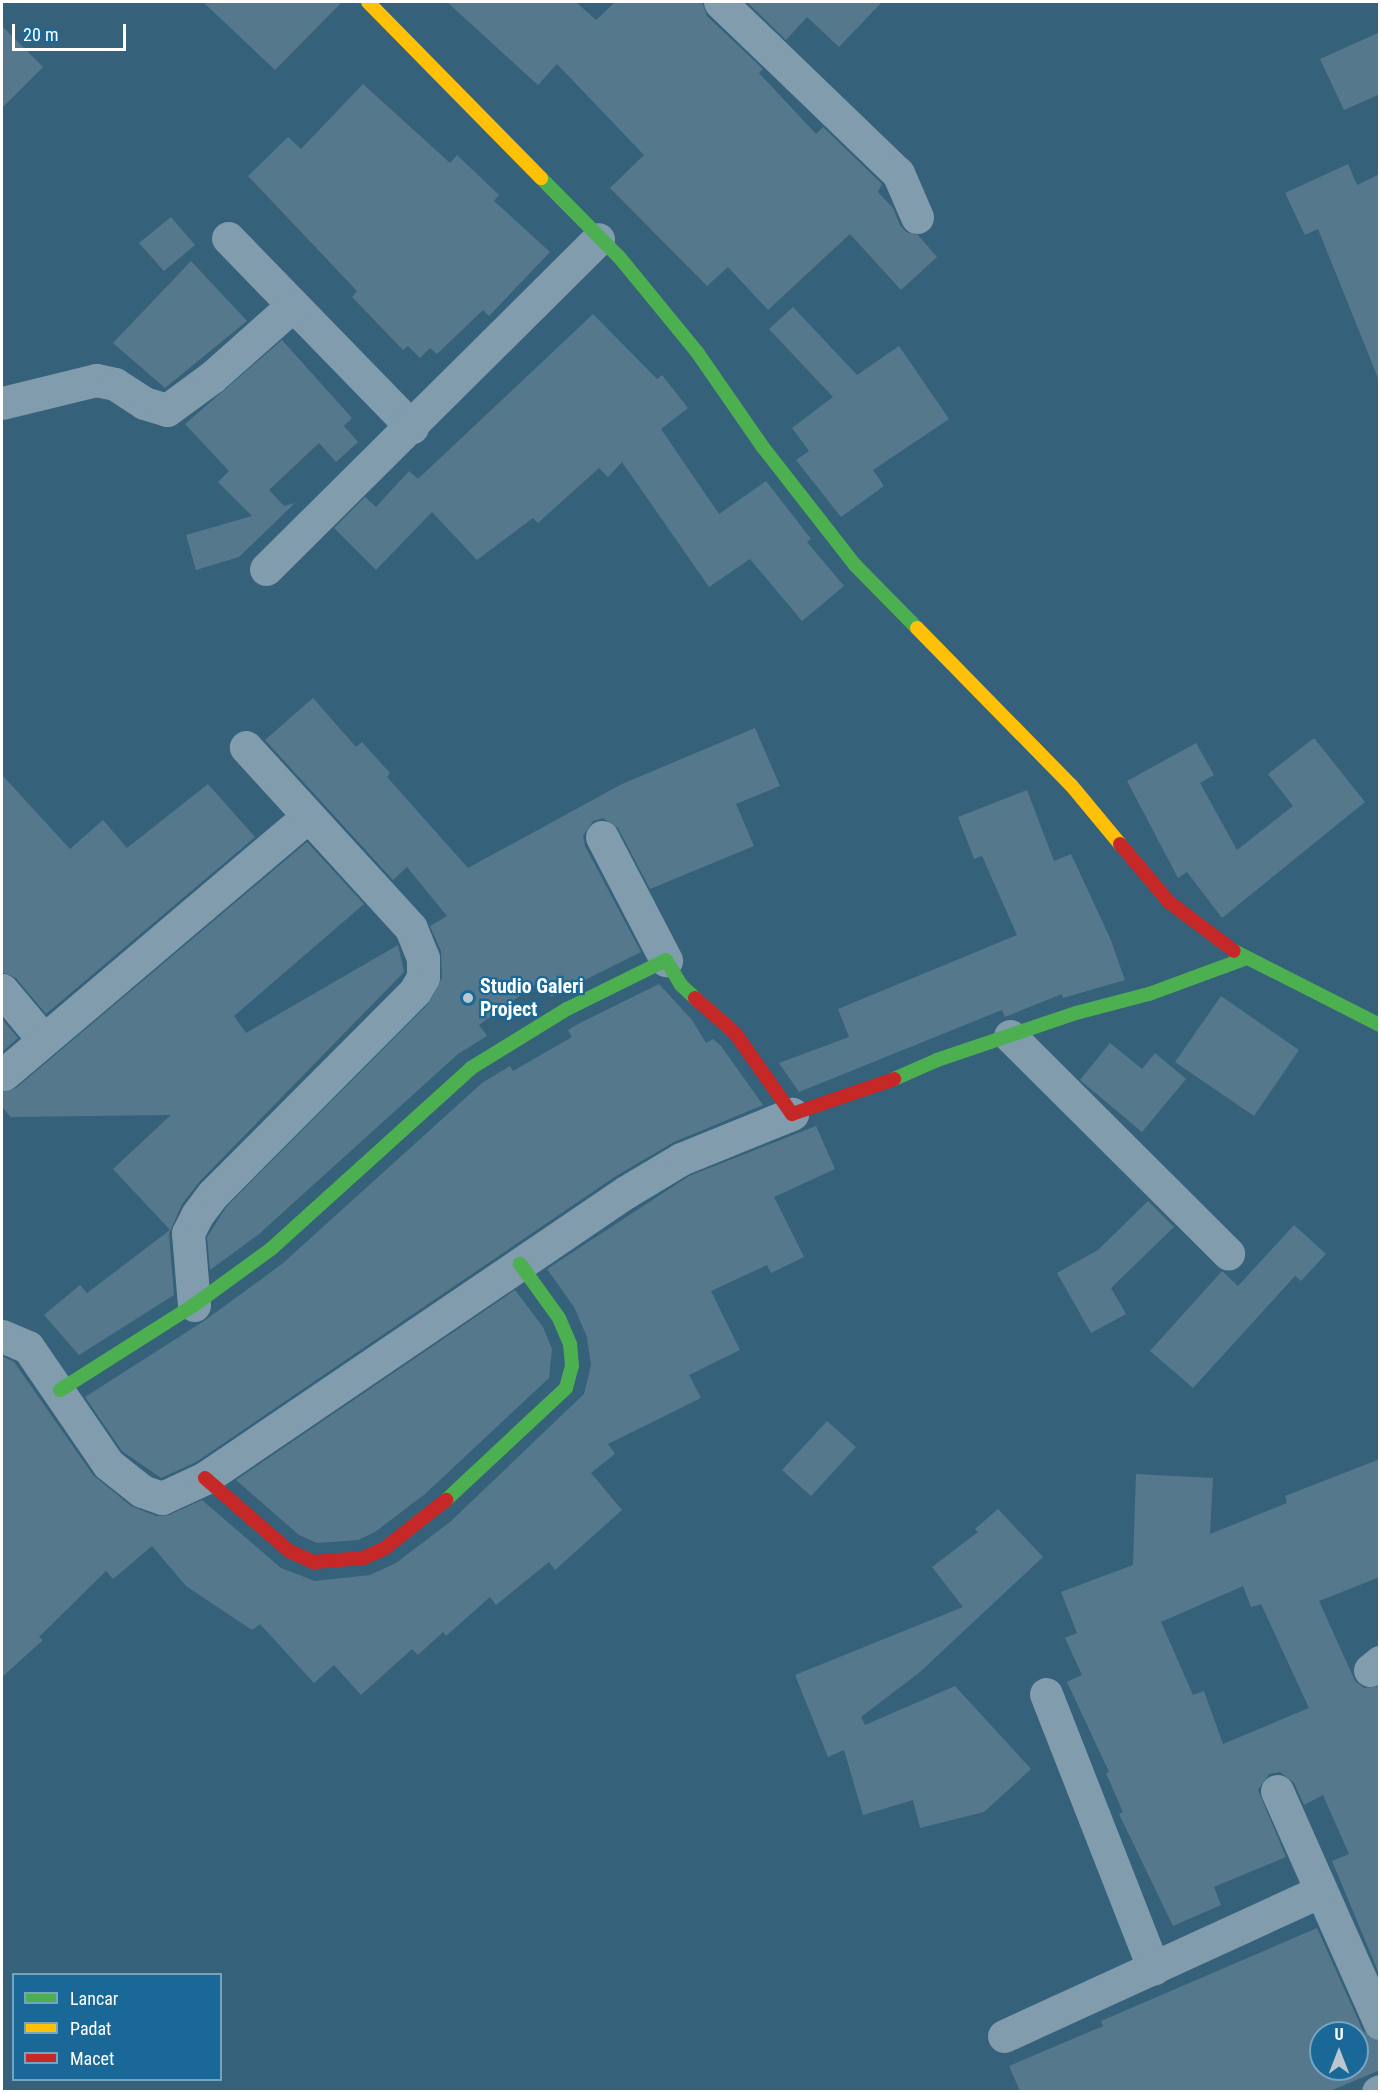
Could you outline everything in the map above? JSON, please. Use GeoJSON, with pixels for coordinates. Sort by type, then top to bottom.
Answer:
{"type":"FeatureCollection","features":[{"type":"Feature","properties":{"kind":"street"},"geometry":{"type":"LineString","coordinates":[[720,2],[897,173],[917,217]]}},
{"type":"Feature","properties":{"kind":"street"},"geometry":{"type":"LineString","coordinates":[[374,3],[598,239],[620,258],[697,352],[762,446],[855,565],[1071,785],[1169,902],[1244,959],[1380,1025]]}},
{"type":"Feature","properties":{"kind":"street"},"geometry":{"type":"LineString","coordinates":[[228,238],[412,427]]}},
{"type":"Feature","properties":{"kind":"street"},"geometry":{"type":"LineString","coordinates":[[266,568],[412,427],[598,239]]}},
{"type":"Feature","properties":{"kind":"street"},"geometry":{"type":"LineString","coordinates":[[2,403],[96,380],[115,384],[144,403],[167,410],[212,377],[294,305]]}},
{"type":"Feature","properties":{"kind":"street"},"geometry":{"type":"LineString","coordinates":[[194,1305],[188,1233],[197,1215],[213,1194],[415,991],[423,977],[423,958],[411,928],[307,817],[246,747]]}},
{"type":"Feature","properties":{"kind":"street"},"geometry":{"type":"LineString","coordinates":[[4,1074],[307,817]]}},
{"type":"Feature","properties":{"kind":"street"},"geometry":{"type":"LineString","coordinates":[[602,837],[681,985],[735,1033],[792,1114]]}},
{"type":"Feature","properties":{"kind":"street"},"geometry":{"type":"LineString","coordinates":[[2,1336],[28,1347],[60,1390],[92,1445],[108,1464],[142,1491],[162,1498],[205,1478],[520,1264],[681,1159],[792,1114],[870,1089],[937,1060],[1149,994],[1244,959]]}},
{"type":"Feature","properties":{"kind":"street"},"geometry":{"type":"LineString","coordinates":[[60,1390],[194,1305],[271,1249],[471,1068],[567,1009],[666,960]]}},
{"type":"Feature","properties":{"kind":"street"},"geometry":{"type":"LineString","coordinates":[[2,990],[43,1039]]}},
{"type":"Feature","properties":{"kind":"street"},"geometry":{"type":"LineString","coordinates":[[1010,1036],[1228,1253]]}},
{"type":"Feature","properties":{"kind":"street"},"geometry":{"type":"LineString","coordinates":[[205,1478],[289,1551],[314,1562],[363,1558],[385,1548],[437,1508],[566,1388],[572,1366],[570,1344],[559,1318],[520,1264]]}},
{"type":"Feature","properties":{"kind":"street"},"geometry":{"type":"LineString","coordinates":[[1046,1694],[1154,1969]]}},
{"type":"Feature","properties":{"kind":"street"},"geometry":{"type":"LineString","coordinates":[[1276,1791],[1319,1892],[1380,2023]]}},
{"type":"Feature","properties":{"kind":"street"},"geometry":{"type":"LineString","coordinates":[[1004,2036],[1319,1892]]}},
{"type":"Feature","properties":{"kind":"building"},"geometry":{"type":"Polygon","coordinates":[[[203,2],[342,2],[275,70],[203,2]]]}},
{"type":"Feature","properties":{"kind":"building"},"geometry":{"type":"Polygon","coordinates":[[[447,2],[576,2],[596,20],[615,2],[702,2],[707,16],[763,69],[759,73],[816,134],[823,127],[882,184],[878,192],[893,208],[900,225],[906,232],[918,235],[937,257],[901,290],[850,234],[768,310],[728,267],[707,286],[610,188],[644,155],[557,64],[538,85],[447,2]]]}},
{"type":"Feature","properties":{"kind":"building"},"geometry":{"type":"Polygon","coordinates":[[[747,2],[882,2],[839,47],[807,17],[786,40],[747,2]]]}},
{"type":"Feature","properties":{"kind":"building"},"geometry":{"type":"Polygon","coordinates":[[[2,26],[43,67],[2,108],[2,26]]]}},
{"type":"Feature","properties":{"kind":"building"},"geometry":{"type":"Polygon","coordinates":[[[1380,32],[1380,94],[1344,110],[1320,59],[1380,32]]]}},
{"type":"Feature","properties":{"kind":"building"},"geometry":{"type":"Polygon","coordinates":[[[363,84],[450,163],[457,155],[499,195],[494,201],[550,252],[489,316],[483,310],[437,354],[430,348],[420,358],[408,346],[403,350],[352,297],[357,291],[248,176],[288,137],[301,149],[363,84]]]}},
{"type":"Feature","properties":{"kind":"building"},"geometry":{"type":"Polygon","coordinates":[[[1348,164],[1357,185],[1380,174],[1378,378],[1318,229],[1305,235],[1285,193],[1348,164]]]}},
{"type":"Feature","properties":{"kind":"building"},"geometry":{"type":"Polygon","coordinates":[[[171,217],[195,245],[164,271],[139,243],[171,217]]]}},
{"type":"Feature","properties":{"kind":"building"},"geometry":{"type":"Polygon","coordinates":[[[191,261],[247,321],[165,388],[113,343],[191,261]]]}},
{"type":"Feature","properties":{"kind":"building"},"geometry":{"type":"Polygon","coordinates":[[[793,307],[857,375],[899,346],[949,419],[873,470],[884,486],[841,517],[796,460],[809,451],[792,428],[833,397],[769,329],[793,307]]]}},
{"type":"Feature","properties":{"kind":"building"},"geometry":{"type":"Polygon","coordinates":[[[593,314],[657,379],[662,375],[688,408],[661,429],[719,514],[766,481],[811,539],[807,542],[844,586],[802,621],[750,559],[709,587],[622,462],[608,477],[599,468],[538,523],[533,518],[477,560],[432,512],[376,570],[334,528],[365,497],[376,507],[409,471],[418,479],[593,314]]]}},
{"type":"Feature","properties":{"kind":"building"},"geometry":{"type":"Polygon","coordinates":[[[282,340],[352,418],[344,426],[358,442],[336,462],[319,443],[269,490],[284,506],[295,503],[239,557],[196,570],[186,535],[252,516],[218,482],[229,471],[185,424],[282,340]]]}},
{"type":"Feature","properties":{"kind":"building"},"geometry":{"type":"Polygon","coordinates":[[[313,698],[356,747],[362,742],[390,773],[387,777],[468,868],[622,784],[755,728],[780,786],[736,804],[754,846],[650,889],[618,828],[603,818],[593,821],[583,836],[585,846],[641,952],[551,997],[542,980],[479,1025],[487,1036],[458,1054],[259,1234],[210,1270],[207,1237],[227,1206],[428,1004],[442,978],[441,951],[430,926],[447,916],[407,867],[393,880],[265,740],[313,698]]]}},
{"type":"Feature","properties":{"kind":"building"},"geometry":{"type":"Polygon","coordinates":[[[1314,738],[1365,802],[1222,918],[1187,872],[1178,878],[1127,781],[1196,743],[1214,775],[1200,783],[1237,850],[1293,806],[1268,774],[1314,738]]]}},
{"type":"Feature","properties":{"kind":"building"},"geometry":{"type":"Polygon","coordinates":[[[2,775],[70,849],[103,820],[127,848],[208,784],[255,837],[46,1014],[16,978],[2,972],[2,775]]]}},
{"type":"Feature","properties":{"kind":"building"},"geometry":{"type":"Polygon","coordinates":[[[1027,790],[1054,861],[1071,854],[1110,938],[1125,980],[1063,998],[1062,994],[1005,1017],[1002,1010],[799,1092],[779,1063],[849,1037],[838,1009],[1017,935],[982,856],[974,859],[958,817],[1027,790]]]}},
{"type":"Feature","properties":{"kind":"building"},"geometry":{"type":"Polygon","coordinates":[[[307,842],[364,904],[234,1016],[246,1033],[398,945],[404,972],[200,1181],[182,1204],[169,1234],[174,1295],[79,1355],[44,1315],[80,1285],[87,1293],[170,1230],[113,1169],[171,1115],[11,1117],[2,1107],[2,1092],[16,1088],[307,842]]]}},
{"type":"Feature","properties":{"kind":"building"},"geometry":{"type":"Polygon","coordinates":[[[659,984],[692,1020],[706,1043],[713,1039],[721,1046],[763,1105],[674,1142],[616,1176],[196,1462],[161,1478],[122,1451],[85,1397],[204,1321],[282,1264],[482,1083],[510,1066],[513,1071],[572,1037],[568,1030],[576,1025],[659,984]]]}},
{"type":"Feature","properties":{"kind":"building"},"geometry":{"type":"Polygon","coordinates":[[[1221,996],[1299,1050],[1254,1116],[1175,1062],[1221,996]]]}},
{"type":"Feature","properties":{"kind":"building"},"geometry":{"type":"Polygon","coordinates":[[[2,1019],[18,1038],[2,1052],[2,1019]]]}},
{"type":"Feature","properties":{"kind":"building"},"geometry":{"type":"Polygon","coordinates":[[[1110,1043],[1142,1069],[1155,1053],[1186,1079],[1142,1132],[1080,1080],[1110,1043]]]}},
{"type":"Feature","properties":{"kind":"building"},"geometry":{"type":"Polygon","coordinates":[[[816,1126],[835,1169],[774,1197],[804,1257],[771,1273],[767,1265],[711,1291],[740,1350],[689,1375],[701,1398],[608,1444],[615,1454],[591,1473],[622,1510],[555,1570],[549,1562],[496,1605],[490,1597],[446,1636],[443,1632],[418,1655],[412,1649],[361,1695],[334,1665],[314,1683],[260,1624],[252,1630],[186,1586],[152,1546],[113,1579],[106,1571],[39,1637],[43,1640],[2,1677],[2,1356],[14,1362],[93,1475],[131,1506],[156,1516],[169,1515],[202,1500],[281,1568],[315,1581],[370,1575],[396,1563],[450,1522],[584,1394],[591,1365],[587,1337],[574,1307],[547,1269],[689,1176],[816,1126]]]}},
{"type":"Feature","properties":{"kind":"building"},"geometry":{"type":"Polygon","coordinates":[[[1148,1201],[1174,1227],[1111,1288],[1126,1314],[1091,1333],[1057,1273],[1098,1250],[1148,1201]]]}},
{"type":"Feature","properties":{"kind":"building"},"geometry":{"type":"Polygon","coordinates":[[[1294,1225],[1326,1254],[1301,1281],[1295,1276],[1193,1388],[1150,1351],[1222,1271],[1238,1286],[1294,1225]]]}},
{"type":"Feature","properties":{"kind":"building"},"geometry":{"type":"Polygon","coordinates":[[[515,1290],[543,1327],[552,1349],[549,1378],[425,1494],[375,1532],[358,1540],[317,1543],[299,1535],[236,1480],[515,1290]]]}},
{"type":"Feature","properties":{"kind":"building"},"geometry":{"type":"Polygon","coordinates":[[[827,1421],[856,1447],[811,1496],[782,1470],[827,1421]]]}},
{"type":"Feature","properties":{"kind":"building"},"geometry":{"type":"Polygon","coordinates":[[[1380,1459],[1380,1577],[1319,1601],[1355,1681],[1364,1688],[1380,1686],[1380,1976],[1332,1861],[1349,1854],[1323,1795],[1304,1805],[1294,1783],[1280,1772],[1269,1774],[1258,1790],[1286,1857],[1214,1887],[1221,1905],[1173,1926],[1119,1814],[1123,1812],[1106,1773],[1109,1772],[1067,1682],[1082,1675],[1065,1638],[1077,1633],[1061,1592],[1133,1565],[1136,1474],[1213,1478],[1210,1534],[1287,1503],[1285,1496],[1380,1459]],[[1243,1586],[1161,1622],[1193,1695],[1204,1691],[1223,1744],[1309,1708],[1261,1604],[1251,1607],[1243,1586]]]}},
{"type":"Feature","properties":{"kind":"building"},"geometry":{"type":"Polygon","coordinates":[[[998,1509],[1043,1557],[920,1672],[861,1717],[865,1725],[955,1686],[1031,1769],[984,1812],[920,1828],[913,1800],[863,1815],[844,1750],[828,1757],[795,1675],[963,1607],[932,1567],[978,1532],[975,1529],[998,1509]]]}},
{"type":"Feature","properties":{"kind":"building"},"geometry":{"type":"Polygon","coordinates":[[[1317,1928],[1359,2021],[1309,2021],[1309,2081],[1354,2081],[1330,2091],[1020,2091],[1009,2066],[1103,2026],[1101,2021],[1317,1928]]]}},
{"type":"Feature","properties":{"kind":"building"},"geometry":{"type":"Polygon","coordinates":[[[1369,2035],[1380,2041],[1380,2070],[1369,2075],[1369,2035]]]}},
{"type":"Feature","properties":{"kind":"traffic: fast"},"geometry":{"type":"LineString","coordinates":[[541,178],[620,258],[697,352],[762,446],[855,565],[917,628]]}},
{"type":"Feature","properties":{"kind":"traffic: fast"},"geometry":{"type":"LineString","coordinates":[[1234,951],[1380,1025]]}},
{"type":"Feature","properties":{"kind":"traffic: fast"},"geometry":{"type":"LineString","coordinates":[[894,1079],[937,1060],[1076,1013],[1149,994],[1244,959]]}},
{"type":"Feature","properties":{"kind":"traffic: fast"},"geometry":{"type":"LineString","coordinates":[[60,1390],[194,1305],[271,1249],[471,1068],[567,1009],[666,960],[681,985],[695,998]]}},
{"type":"Feature","properties":{"kind":"traffic: fast"},"geometry":{"type":"LineString","coordinates":[[446,1500],[566,1388],[572,1366],[570,1344],[559,1318],[520,1264]]}},
{"type":"Feature","properties":{"kind":"traffic: slow"},"geometry":{"type":"LineString","coordinates":[[368,2],[541,178]]}},
{"type":"Feature","properties":{"kind":"traffic: slow"},"geometry":{"type":"LineString","coordinates":[[917,628],[1071,785],[1120,844]]}},
{"type":"Feature","properties":{"kind":"traffic: jam"},"geometry":{"type":"LineString","coordinates":[[1120,844],[1169,902],[1234,951]]}},
{"type":"Feature","properties":{"kind":"traffic: jam"},"geometry":{"type":"LineString","coordinates":[[695,998],[735,1033],[792,1114],[894,1079]]}},
{"type":"Feature","properties":{"kind":"traffic: jam"},"geometry":{"type":"LineString","coordinates":[[205,1478],[289,1551],[314,1562],[363,1558],[385,1548],[446,1500]]}},
{"type":"Feature","properties":{"kind":"place","name":"Studio Galeri Project"},"geometry":{"type":"Point","coordinates":[468,998]}}]}
